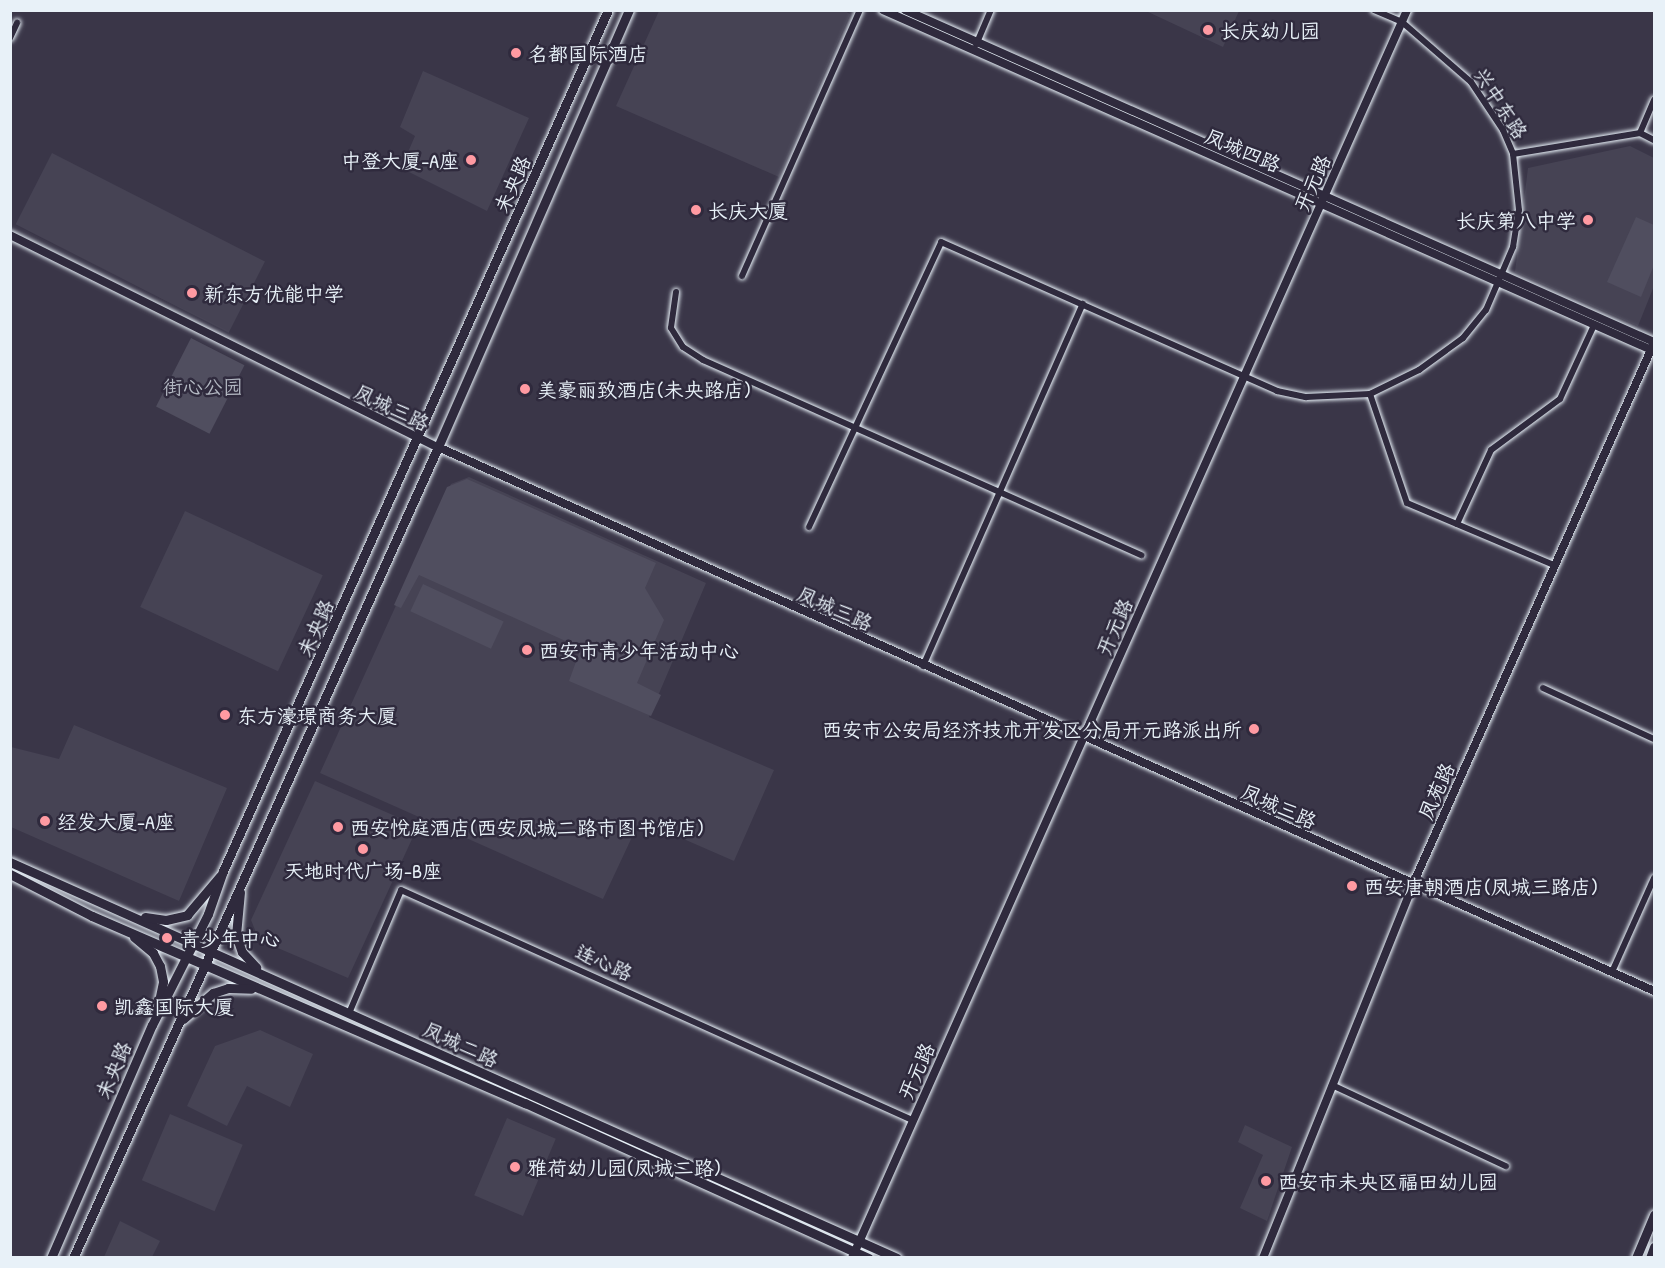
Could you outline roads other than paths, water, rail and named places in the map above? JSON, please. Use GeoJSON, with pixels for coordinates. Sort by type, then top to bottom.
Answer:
{"type":"FeatureCollection","features":[{"type":"Feature","properties":{"kind":"main road","name":"未央路"},"geometry":{"type":"LineString","coordinates":[[51,1257],[152,1025],[186,956],[195,943],[223,871],[608,10]]}},
{"type":"Feature","properties":{"kind":"main road","name":"未央路"},"geometry":{"type":"LineString","coordinates":[[73,1257],[438,447],[628,10]]}},
{"type":"Feature","properties":{"kind":"main road","name":"凤城二路"},"geometry":{"type":"LineString","coordinates":[[10,862],[268,974],[594,1125],[897,1257]]}},
{"type":"Feature","properties":{"kind":"main road"},"geometry":{"type":"LineString","coordinates":[[120,910],[160,920],[187,915],[223,871]]}},
{"type":"Feature","properties":{"kind":"main road","name":"凤城二路"},"geometry":{"type":"LineString","coordinates":[[10,874],[116,927],[278,996],[853,1254],[869,1257]]}},
{"type":"Feature","properties":{"kind":"main road"},"geometry":{"type":"LineString","coordinates":[[240,889],[236,935],[246,959],[268,974]]}},
{"type":"Feature","properties":{"kind":"main road"},"geometry":{"type":"LineString","coordinates":[[116,927],[146,947],[160,966],[163,990],[152,1025]]}},
{"type":"Feature","properties":{"kind":"main road"},"geometry":{"type":"LineString","coordinates":[[180,1023],[198,1002],[220,990],[237,987],[278,996]]}},
{"type":"Feature","properties":{"kind":"main road"},"geometry":{"type":"LineString","coordinates":[[1635,1257],[1654,1215]]}},
{"type":"Feature","properties":{"kind":"main road"},"geometry":{"type":"LineString","coordinates":[[1650,1257],[1654,1247]]}},
{"type":"Feature","properties":{"kind":"street"},"geometry":{"type":"LineString","coordinates":[[742,276],[860,10]]}},
{"type":"Feature","properties":{"kind":"street","name":"凤城四路"},"geometry":{"type":"LineString","coordinates":[[883,10],[976,47],[1323,198],[1654,347]]}},
{"type":"Feature","properties":{"kind":"street","name":"凤城四路"},"geometry":{"type":"LineString","coordinates":[[905,10],[976,47]]}},
{"type":"Feature","properties":{"kind":"street"},"geometry":{"type":"LineString","coordinates":[[976,47],[991,10]]}},
{"type":"Feature","properties":{"kind":"street","name":"兴中东路"},"geometry":{"type":"LineString","coordinates":[[1374,10],[1402,22],[1471,82],[1503,130],[1513,154],[1640,133]]}},
{"type":"Feature","properties":{"kind":"street","name":"开元路"},"geometry":{"type":"LineString","coordinates":[[853,1254],[1407,10]]}},
{"type":"Feature","properties":{"kind":"street"},"geometry":{"type":"LineString","coordinates":[[10,38],[17,23]]}},
{"type":"Feature","properties":{"kind":"street"},"geometry":{"type":"LineString","coordinates":[[1654,100],[1640,133],[1654,140]]}},
{"type":"Feature","properties":{"kind":"street"},"geometry":{"type":"LineString","coordinates":[[809,527],[941,242],[1277,391],[1306,397],[1370,394],[1419,370],[1463,338],[1486,310],[1502,280],[1519,210],[1513,154]]}},
{"type":"Feature","properties":{"kind":"street","name":"凤城三路"},"geometry":{"type":"LineString","coordinates":[[10,235],[418,439],[1654,991]]}},
{"type":"Feature","properties":{"kind":"street","name":"凤城四路"},"geometry":{"type":"LineString","coordinates":[[1502,280],[1594,325],[1654,347]]}},
{"type":"Feature","properties":{"kind":"street"},"geometry":{"type":"LineString","coordinates":[[676,292],[671,328],[683,347],[703,360],[1142,555]]}},
{"type":"Feature","properties":{"kind":"street"},"geometry":{"type":"LineString","coordinates":[[923,666],[1083,304]]}},
{"type":"Feature","properties":{"kind":"street"},"geometry":{"type":"LineString","coordinates":[[1457,524],[1491,450],[1560,399],[1594,325]]}},
{"type":"Feature","properties":{"kind":"street","name":"凤苑路"},"geometry":{"type":"LineString","coordinates":[[1263,1257],[1413,884],[1554,565],[1654,347]]}},
{"type":"Feature","properties":{"kind":"street"},"geometry":{"type":"LineString","coordinates":[[1370,394],[1407,503],[1554,565]]}},
{"type":"Feature","properties":{"kind":"street"},"geometry":{"type":"LineString","coordinates":[[1543,688],[1654,739]]}},
{"type":"Feature","properties":{"kind":"street"},"geometry":{"type":"LineString","coordinates":[[1612,972],[1654,878]]}},
{"type":"Feature","properties":{"kind":"street","name":"连心路"},"geometry":{"type":"LineString","coordinates":[[350,1011],[401,890],[912,1120]]}},
{"type":"Feature","properties":{"kind":"street"},"geometry":{"type":"LineString","coordinates":[[1332,1085],[1506,1166]]}},
{"type":"Feature","properties":{"kind":"place","name":"长庆幼儿园"},"geometry":{"type":"Point","coordinates":[1208,30]}},
{"type":"Feature","properties":{"kind":"place","name":"名都国际酒店"},"geometry":{"type":"Point","coordinates":[516,53]}},
{"type":"Feature","properties":{"kind":"place","name":"中登大厦-A座"},"geometry":{"type":"Point","coordinates":[471,160]}},
{"type":"Feature","properties":{"kind":"place","name":"长庆大厦"},"geometry":{"type":"Point","coordinates":[696,210]}},
{"type":"Feature","properties":{"kind":"place","name":"长庆第八中学"},"geometry":{"type":"Point","coordinates":[1588,220]}},
{"type":"Feature","properties":{"kind":"place","name":"新东方优能中学"},"geometry":{"type":"Point","coordinates":[192,293]}},
{"type":"Feature","properties":{"kind":"place","name":"美豪丽致酒店(未央路店)"},"geometry":{"type":"Point","coordinates":[525,389]}},
{"type":"Feature","properties":{"kind":"place","name":"西安市青少年活动中心"},"geometry":{"type":"Point","coordinates":[527,650]}},
{"type":"Feature","properties":{"kind":"place","name":"东方濠璟商务大厦"},"geometry":{"type":"Point","coordinates":[225,715]}},
{"type":"Feature","properties":{"kind":"place","name":"西安市公安局经济技术开发区分局开元路派出所"},"geometry":{"type":"Point","coordinates":[1254,729]}},
{"type":"Feature","properties":{"kind":"place","name":"经发大厦-A座"},"geometry":{"type":"Point","coordinates":[45,821]}},
{"type":"Feature","properties":{"kind":"place","name":"西安悦庭酒店(西安凤城二路市图书馆店)"},"geometry":{"type":"Point","coordinates":[338,827]}},
{"type":"Feature","properties":{"kind":"place","name":"天地时代广场-B座"},"geometry":{"type":"Point","coordinates":[363,849]}},
{"type":"Feature","properties":{"kind":"place","name":"西安唐朝酒店(凤城三路店)"},"geometry":{"type":"Point","coordinates":[1352,886]}},
{"type":"Feature","properties":{"kind":"place","name":"青少年中心"},"geometry":{"type":"Point","coordinates":[167,938]}},
{"type":"Feature","properties":{"kind":"place","name":"凯鑫国际大厦"},"geometry":{"type":"Point","coordinates":[102,1006]}},
{"type":"Feature","properties":{"kind":"place","name":"雅荷幼儿园(凤城二路)"},"geometry":{"type":"Point","coordinates":[515,1167]}},
{"type":"Feature","properties":{"kind":"place","name":"西安市未央区福田幼儿园"},"geometry":{"type":"Point","coordinates":[1266,1181]}},
{"type":"Feature","properties":{"kind":"park label","name":"街心公园"},"geometry":{"type":"Point","coordinates":[203,386]}}]}
